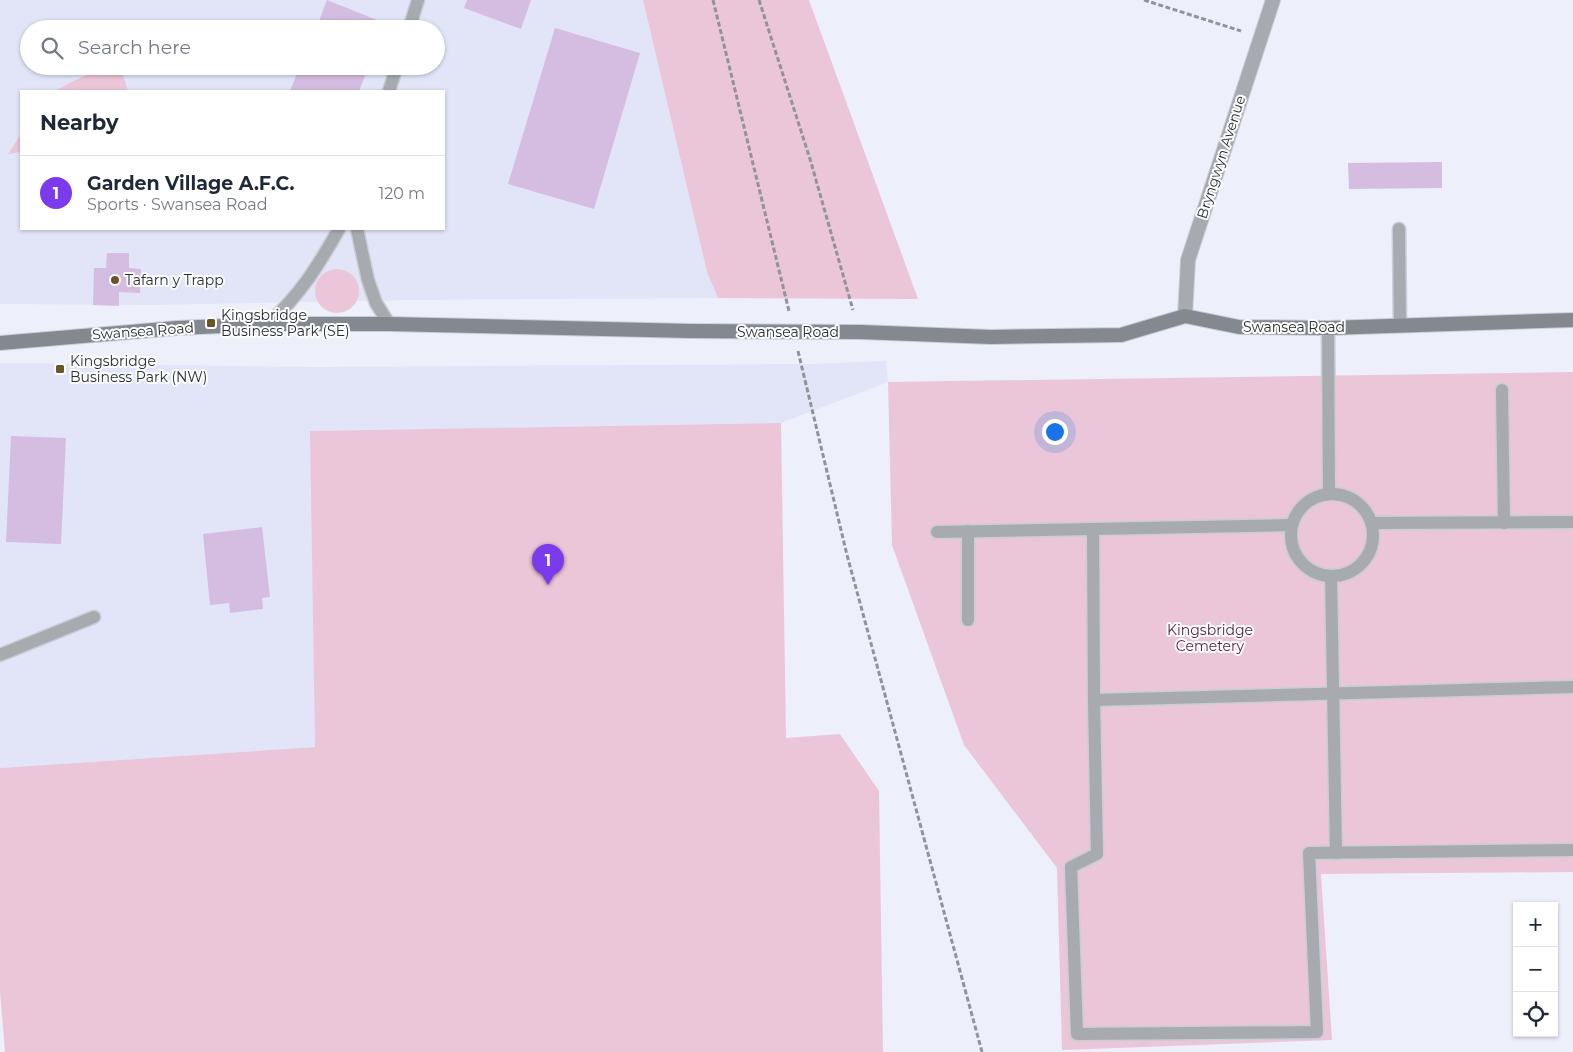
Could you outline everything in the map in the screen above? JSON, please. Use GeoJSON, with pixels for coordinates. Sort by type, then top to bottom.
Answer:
{"type":"FeatureCollection","features":[{"type":"Feature","properties":{"kind":"main road","name":"Swansea Road"},"geometry":{"type":"LineString","coordinates":[[0,343],[176,328],[268,324],[389,324],[690,331],[860,332],[991,337],[1121,335],[1185,316],[1239,327],[1328,328],[1573,320]]}},
{"type":"Feature","properties":{"kind":"street","name":"Bryngwyn Avenue"},"geometry":{"type":"LineString","coordinates":[[1185,316],[1188,260],[1273,0]]}},
{"type":"Feature","properties":{"kind":"lane"},"geometry":{"type":"LineString","coordinates":[[412,20],[418,0]]}},
{"type":"Feature","properties":{"kind":"lane"},"geometry":{"type":"LineString","coordinates":[[389,90],[394,75]]}},
{"type":"Feature","properties":{"kind":"lane"},"geometry":{"type":"LineString","coordinates":[[1399,229],[1400,325]]}},
{"type":"Feature","properties":{"kind":"lane"},"geometry":{"type":"LineString","coordinates":[[268,324],[288,306],[304,286],[338,230]]}},
{"type":"Feature","properties":{"kind":"lane"},"geometry":{"type":"LineString","coordinates":[[356,230],[368,280],[376,303],[389,324]]}},
{"type":"Feature","properties":{"kind":"lane"},"geometry":{"type":"LineString","coordinates":[[1328,328],[1329,494]]}},
{"type":"Feature","properties":{"kind":"lane"},"geometry":{"type":"LineString","coordinates":[[1502,390],[1504,523]]}},
{"type":"Feature","properties":{"kind":"lane"},"geometry":{"type":"LineString","coordinates":[[1329,494],[1343,495],[1353,499],[1364,508],[1372,523],[1372,548],[1364,561],[1353,571],[1339,576],[1326,576],[1312,572],[1295,554],[1291,539],[1292,524],[1298,512],[1306,503],[1318,496],[1329,494]]}},
{"type":"Feature","properties":{"kind":"lane"},"geometry":{"type":"LineString","coordinates":[[1372,523],[1573,522]]}},
{"type":"Feature","properties":{"kind":"lane"},"geometry":{"type":"LineString","coordinates":[[937,532],[1292,524]]}},
{"type":"Feature","properties":{"kind":"lane"},"geometry":{"type":"LineString","coordinates":[[1093,529],[1097,854],[1071,867],[1077,1034],[1317,1032],[1309,853],[1573,850]]}},
{"type":"Feature","properties":{"kind":"lane"},"geometry":{"type":"LineString","coordinates":[[968,531],[968,620]]}},
{"type":"Feature","properties":{"kind":"lane"},"geometry":{"type":"LineString","coordinates":[[1331,576],[1336,853]]}},
{"type":"Feature","properties":{"kind":"lane"},"geometry":{"type":"LineString","coordinates":[[0,655],[94,617]]}},
{"type":"Feature","properties":{"kind":"lane"},"geometry":{"type":"LineString","coordinates":[[1094,700],[1573,687]]}},
{"type":"Feature","properties":{"kind":"path"},"geometry":{"type":"LineString","coordinates":[[713,0],[790,316]]}},
{"type":"Feature","properties":{"kind":"path"},"geometry":{"type":"LineString","coordinates":[[759,0],[810,159],[860,332]]}},
{"type":"Feature","properties":{"kind":"path"},"geometry":{"type":"LineString","coordinates":[[1144,0],[1260,37]]}},
{"type":"Feature","properties":{"kind":"path"},"geometry":{"type":"LineString","coordinates":[[797,344],[848,555],[982,1052]]}},
{"type":"Feature","properties":{"kind":"shaded area"},"geometry":{"type":"Polygon","coordinates":[[[0,0],[643,0],[707,272],[718,298],[410,300],[153,305],[0,304],[0,0]]]}},
{"type":"Feature","properties":{"kind":"shaded area"},"geometry":{"type":"Polygon","coordinates":[[[886,361],[888,382],[781,423],[311,431],[315,747],[0,768],[0,363],[317,367],[811,364],[886,361]]]}},
{"type":"Feature","properties":{"kind":"green space"},"geometry":{"type":"Polygon","coordinates":[[[643,0],[809,0],[918,299],[718,298],[707,272],[643,0]]]}},
{"type":"Feature","properties":{"kind":"green space"},"geometry":{"type":"Polygon","coordinates":[[[87,75],[123,75],[128,90],[58,90],[87,75]]]}},
{"type":"Feature","properties":{"kind":"green space"},"geometry":{"type":"Polygon","coordinates":[[[20,136],[20,152],[8,154],[20,136]]]}},
{"type":"Feature","properties":{"kind":"green space"},"geometry":{"type":"Polygon","coordinates":[[[333,269],[341,269],[353,275],[359,291],[353,307],[341,313],[333,313],[321,307],[315,295],[315,287],[321,275],[333,269]]]}},
{"type":"Feature","properties":{"kind":"green space","name":"Kingsbridge Cemetery"},"geometry":{"type":"Polygon","coordinates":[[[1573,372],[1573,872],[1321,874],[1332,1040],[1062,1050],[1057,868],[964,745],[892,545],[888,382],[1573,372]]]}},
{"type":"Feature","properties":{"kind":"green space"},"geometry":{"type":"Polygon","coordinates":[[[781,423],[786,738],[840,734],[879,791],[883,1052],[5,1052],[0,991],[0,768],[315,747],[310,431],[781,423]]]}},
{"type":"Feature","properties":{"kind":"building"},"geometry":{"type":"Polygon","coordinates":[[[327,0],[377,20],[319,20],[327,0]]]}},
{"type":"Feature","properties":{"kind":"building"},"geometry":{"type":"Polygon","coordinates":[[[467,0],[531,0],[521,29],[464,8],[467,0]]]}},
{"type":"Feature","properties":{"kind":"building"},"geometry":{"type":"Polygon","coordinates":[[[555,28],[640,53],[594,209],[508,184],[555,28]]]}},
{"type":"Feature","properties":{"kind":"building"},"geometry":{"type":"Polygon","coordinates":[[[296,75],[365,76],[359,90],[290,90],[296,75]]]}},
{"type":"Feature","properties":{"kind":"building"},"geometry":{"type":"Polygon","coordinates":[[[1442,162],[1442,188],[1349,189],[1348,163],[1442,162]]]}},
{"type":"Feature","properties":{"kind":"building"},"geometry":{"type":"Polygon","coordinates":[[[107,253],[129,253],[129,268],[141,269],[140,293],[119,292],[119,306],[93,305],[94,268],[106,268],[107,253]]]}},
{"type":"Feature","properties":{"kind":"building"},"geometry":{"type":"Polygon","coordinates":[[[11,436],[66,438],[61,544],[6,542],[11,436]]]}},
{"type":"Feature","properties":{"kind":"building"},"geometry":{"type":"Polygon","coordinates":[[[262,527],[270,597],[262,598],[263,609],[230,613],[229,603],[210,605],[203,534],[262,527]]]}},
{"type":"Feature","properties":{"kind":"place","name":"Tafarn y Trapp"},"geometry":{"type":"Point","coordinates":[115,280]}},
{"type":"Feature","properties":{"kind":"place","name":"Kingsbridge Business Park (SE)"},"geometry":{"type":"Point","coordinates":[211,323]}},
{"type":"Feature","properties":{"kind":"place","name":"Kingsbridge Business Park (NW)"},"geometry":{"type":"Point","coordinates":[60,369]}},
{"type":"Feature","properties":{"kind":"place","name":"Garden Village A.F.C."},"geometry":{"type":"Point","coordinates":[548,585]}}]}
